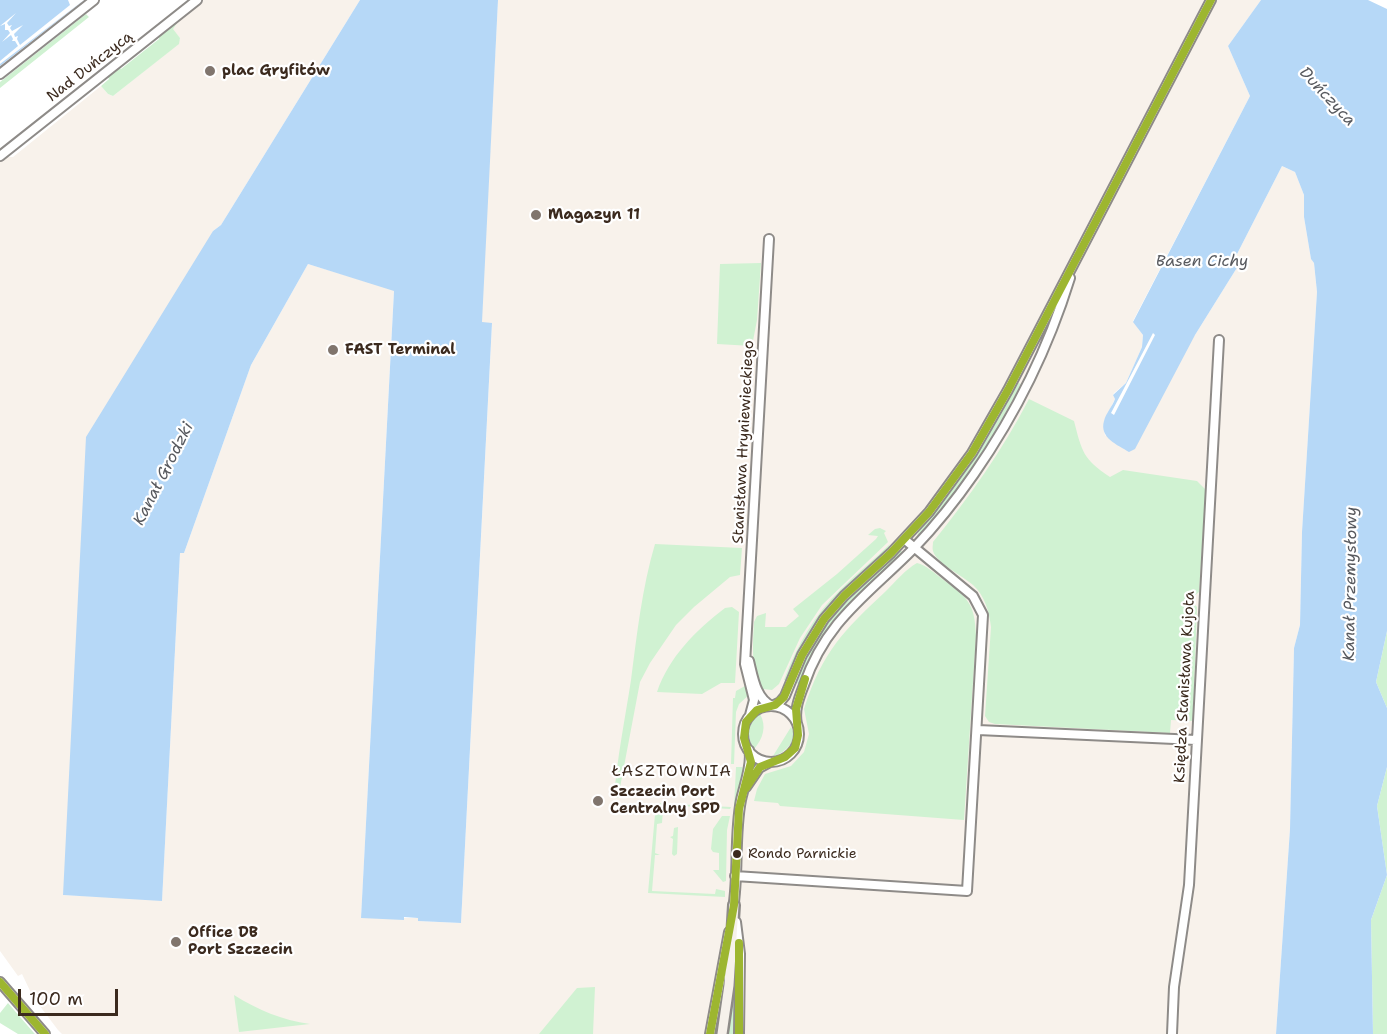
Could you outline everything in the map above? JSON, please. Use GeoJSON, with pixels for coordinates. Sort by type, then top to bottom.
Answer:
{"type":"FeatureCollection","features":[{"type":"Feature","properties":{"kind":"main road"},"geometry":{"type":"LineString","coordinates":[[722,1034],[729,985],[734,905]]}},
{"type":"Feature","properties":{"kind":"street"},"geometry":{"type":"LineString","coordinates":[[0,74],[83,3],[94,0]]}},
{"type":"Feature","properties":{"kind":"street","name":"Nad Duńczycą"},"geometry":{"type":"LineString","coordinates":[[0,156],[197,0]]}},
{"type":"Feature","properties":{"kind":"street"},"geometry":{"type":"LineString","coordinates":[[772,761],[759,759],[745,743],[743,732],[750,715],[761,708],[779,703],[786,695],[802,655],[828,614],[904,539],[942,496],[979,442],[1211,0]]}},
{"type":"Feature","properties":{"kind":"street","name":"Stanisława Hryniewieckiego"},"geometry":{"type":"LineString","coordinates":[[750,715],[754,700],[746,669],[769,239]]}},
{"type":"Feature","properties":{"kind":"street"},"geometry":{"type":"LineString","coordinates":[[742,797],[758,769],[785,757],[795,747],[798,737],[795,711],[813,662],[828,636],[851,608],[915,548],[973,476],[1005,424],[1049,336],[1077,256]]}},
{"type":"Feature","properties":{"kind":"street","name":"Księdza Stanisława Kujota"},"geometry":{"type":"LineString","coordinates":[[1172,1034],[1173,990],[1188,892],[1218,340]]}},
{"type":"Feature","properties":{"kind":"street"},"geometry":{"type":"LineString","coordinates":[[735,876],[967,891],[978,730],[983,621],[981,609],[967,590],[904,539]]}},
{"type":"Feature","properties":{"kind":"street","name":"Stanisława Hryniewieckiego"},"geometry":{"type":"LineString","coordinates":[[747,647],[759,693],[767,704],[772,706]]}},
{"type":"Feature","properties":{"kind":"street"},"geometry":{"type":"LineString","coordinates":[[772,706],[789,713],[797,724]]}},
{"type":"Feature","properties":{"kind":"street"},"geometry":{"type":"LineString","coordinates":[[978,730],[1196,740]]}},
{"type":"Feature","properties":{"kind":"street"},"geometry":{"type":"LineString","coordinates":[[710,1034],[734,905],[739,815],[751,762],[749,750]]}},
{"type":"Feature","properties":{"kind":"street"},"geometry":{"type":"LineString","coordinates":[[734,905],[740,954],[739,1034]]}},
{"type":"Feature","properties":{"kind":"street"},"geometry":{"type":"LineString","coordinates":[[0,982],[45,1034]]}},
{"type":"Feature","properties":{"kind":"shaded area"},"geometry":{"type":"Polygon","coordinates":[[[202,0],[360,0],[221,225],[213,231],[63,895],[162,900],[180,553],[184,553],[251,365],[308,264],[394,290],[361,918],[418,918],[418,921],[461,923],[492,324],[481,323],[498,0],[1261,0],[1228,46],[1250,96],[1133,321],[1143,335],[1142,347],[1126,383],[1113,395],[1115,399],[1104,421],[1104,428],[1105,436],[1195,335],[1238,266],[1236,256],[1282,166],[1295,172],[1304,195],[1304,217],[1311,259],[1314,263],[1317,292],[1302,532],[1300,625],[1294,648],[1290,829],[1276,1034],[62,1034],[33,997],[22,974],[18,976],[0,951],[0,161],[5,157],[13,157],[101,86],[113,96],[178,44],[180,38],[172,29],[176,21],[202,0]]]}},
{"type":"Feature","properties":{"kind":"green space"},"geometry":{"type":"Polygon","coordinates":[[[86,14],[89,17],[0,88],[0,82],[86,14]]]}},
{"type":"Feature","properties":{"kind":"green space"},"geometry":{"type":"Polygon","coordinates":[[[176,21],[173,29],[180,38],[179,44],[113,96],[108,94],[101,86],[109,79],[107,76],[118,67],[121,69],[159,39],[159,35],[176,21]]]}},
{"type":"Feature","properties":{"kind":"green space"},"geometry":{"type":"Polygon","coordinates":[[[761,263],[757,320],[752,346],[717,344],[720,264],[761,263]]]}},
{"type":"Feature","properties":{"kind":"green space"},"geometry":{"type":"Polygon","coordinates":[[[1016,382],[1021,384],[975,464],[930,524],[917,536],[971,461],[1016,382]]]}},
{"type":"Feature","properties":{"kind":"green space"},"geometry":{"type":"Polygon","coordinates":[[[1029,399],[1074,421],[1085,454],[1094,465],[1110,477],[1123,470],[1197,481],[1206,490],[1199,592],[1193,597],[1192,602],[1197,607],[1193,721],[1171,720],[1170,733],[995,724],[989,722],[985,716],[991,627],[988,610],[981,594],[973,585],[935,556],[933,542],[985,473],[1029,399]]]}},
{"type":"Feature","properties":{"kind":"green space"},"geometry":{"type":"Polygon","coordinates":[[[880,528],[886,531],[884,533],[888,542],[822,605],[800,638],[779,684],[772,690],[763,689],[756,674],[753,657],[754,622],[757,616],[766,613],[765,627],[786,627],[799,616],[793,609],[876,539],[878,536],[868,535],[880,528]]]}},
{"type":"Feature","properties":{"kind":"green space"},"geometry":{"type":"Polygon","coordinates":[[[655,544],[742,548],[740,575],[730,577],[694,607],[676,625],[650,663],[640,682],[618,798],[614,798],[640,611],[655,544]]]}},
{"type":"Feature","properties":{"kind":"green space"},"geometry":{"type":"Polygon","coordinates":[[[890,544],[886,552],[840,596],[816,624],[805,640],[787,681],[784,680],[801,642],[823,609],[847,583],[890,544]]]}},
{"type":"Feature","properties":{"kind":"green space"},"geometry":{"type":"Polygon","coordinates":[[[902,551],[899,557],[840,614],[818,644],[799,684],[795,683],[811,646],[836,611],[902,551]]]}},
{"type":"Feature","properties":{"kind":"green space"},"geometry":{"type":"Polygon","coordinates":[[[917,563],[930,569],[957,590],[968,601],[974,615],[976,636],[964,820],[780,806],[778,803],[754,801],[765,774],[791,766],[804,752],[809,734],[804,709],[818,672],[836,643],[858,618],[917,563]]]}},
{"type":"Feature","properties":{"kind":"green space"},"geometry":{"type":"Polygon","coordinates":[[[732,607],[739,612],[735,683],[721,683],[702,694],[657,692],[669,667],[685,645],[714,616],[725,608],[732,607]]]}},
{"type":"Feature","properties":{"kind":"green space"},"geometry":{"type":"Polygon","coordinates":[[[1387,631],[1387,708],[1376,682],[1387,631]]]}},
{"type":"Feature","properties":{"kind":"green space"},"geometry":{"type":"Polygon","coordinates":[[[745,686],[750,694],[739,704],[736,712],[734,764],[731,764],[733,698],[735,698],[736,691],[745,686]]]}},
{"type":"Feature","properties":{"kind":"green space"},"geometry":{"type":"Polygon","coordinates":[[[760,714],[763,732],[754,749],[749,730],[752,722],[760,714]]]}},
{"type":"Feature","properties":{"kind":"green space"},"geometry":{"type":"Polygon","coordinates":[[[791,727],[793,736],[790,745],[773,756],[791,727]]]}},
{"type":"Feature","properties":{"kind":"green space"},"geometry":{"type":"Polygon","coordinates":[[[736,767],[742,767],[745,770],[734,808],[736,767]]]}},
{"type":"Feature","properties":{"kind":"green space"},"geometry":{"type":"Polygon","coordinates":[[[1387,767],[1387,875],[1377,806],[1387,767]]]}},
{"type":"Feature","properties":{"kind":"green space"},"geometry":{"type":"Polygon","coordinates":[[[656,803],[731,807],[730,809],[683,806],[678,810],[663,809],[662,823],[657,824],[655,853],[660,855],[655,855],[652,891],[715,894],[716,889],[725,891],[725,897],[648,893],[656,803]]]}},
{"type":"Feature","properties":{"kind":"green space"},"geometry":{"type":"Polygon","coordinates":[[[722,816],[730,816],[727,830],[726,881],[723,882],[713,870],[719,870],[719,853],[711,849],[713,829],[722,816]]]}},
{"type":"Feature","properties":{"kind":"green space"},"geometry":{"type":"Polygon","coordinates":[[[678,827],[677,854],[674,856],[672,854],[673,839],[670,837],[673,836],[674,828],[678,827]]]}},
{"type":"Feature","properties":{"kind":"green space"},"geometry":{"type":"Polygon","coordinates":[[[1387,875],[1387,1034],[1373,1034],[1371,920],[1387,875]]]}},
{"type":"Feature","properties":{"kind":"green space"},"geometry":{"type":"Polygon","coordinates":[[[736,956],[734,1034],[726,1034],[731,1009],[736,956]]]}},
{"type":"Feature","properties":{"kind":"green space"},"geometry":{"type":"Polygon","coordinates":[[[595,987],[593,1034],[539,1034],[577,988],[595,987]]]}},
{"type":"Feature","properties":{"kind":"green space"},"geometry":{"type":"Polygon","coordinates":[[[234,995],[270,1014],[310,1024],[239,1032],[234,995]]]}},
{"type":"Feature","properties":{"kind":"green space"},"geometry":{"type":"Polygon","coordinates":[[[8,1003],[35,1034],[18,1034],[0,1023],[0,1013],[8,1003]]]}},
{"type":"Feature","properties":{"kind":"water"},"geometry":{"type":"Polygon","coordinates":[[[0,0],[84,0],[0,66],[0,0]]]}},
{"type":"Feature","properties":{"kind":"water","name":"Kanał Grodzki"},"geometry":{"type":"Polygon","coordinates":[[[360,0],[498,0],[482,322],[492,323],[461,923],[418,921],[418,918],[404,917],[404,920],[361,918],[394,291],[308,264],[251,365],[184,553],[180,553],[162,901],[63,895],[86,437],[213,231],[221,225],[360,0]]]}},
{"type":"Feature","properties":{"kind":"water"},"geometry":{"type":"Polygon","coordinates":[[[1261,0],[1368,0],[1387,9],[1387,631],[1376,682],[1387,708],[1387,767],[1377,806],[1387,875],[1371,920],[1373,1034],[1276,1034],[1290,829],[1294,648],[1300,625],[1302,532],[1317,292],[1314,263],[1311,259],[1304,217],[1304,195],[1295,172],[1282,166],[1236,256],[1238,266],[1195,335],[1135,449],[1129,452],[1115,444],[1104,432],[1103,427],[1115,399],[1113,395],[1126,383],[1142,347],[1143,335],[1133,322],[1250,96],[1228,46],[1261,0]]]}},
{"type":"Feature","properties":{"kind":"pier"},"geometry":{"type":"Polygon","coordinates":[[[68,0],[84,0],[0,64],[0,61],[18,46],[15,41],[12,41],[11,35],[2,42],[10,33],[5,30],[5,24],[0,26],[16,13],[7,23],[9,26],[12,25],[10,28],[12,31],[23,25],[14,34],[15,37],[18,36],[20,45],[70,5],[68,0]]]}},
{"type":"Feature","properties":{"kind":"pier"},"geometry":{"type":"Polygon","coordinates":[[[1153,333],[1155,335],[1114,415],[1111,413],[1153,333]]]}},
{"type":"Feature","properties":{"kind":"transit line"},"geometry":{"type":"LineString","coordinates":[[710,1034],[734,905],[739,809],[751,762],[744,738],[746,722],[757,710],[775,705],[784,697],[802,655],[824,619],[844,596],[891,553],[929,512],[972,453],[1008,390],[1211,0]]}},
{"type":"Feature","properties":{"kind":"transit line"},"geometry":{"type":"LineString","coordinates":[[746,788],[760,767],[785,757],[795,748],[798,735],[796,709],[805,679]]}},
{"type":"Feature","properties":{"kind":"transit line"},"geometry":{"type":"LineString","coordinates":[[739,943],[739,1034]]}},
{"type":"Feature","properties":{"kind":"transit line"},"geometry":{"type":"LineString","coordinates":[[0,982],[45,1034]]}},
{"type":"Feature","properties":{"kind":"place","name":"plac Gryfitów"},"geometry":{"type":"Point","coordinates":[210,71]}},
{"type":"Feature","properties":{"kind":"place","name":"Magazyn 11"},"geometry":{"type":"Point","coordinates":[536,215]}},
{"type":"Feature","properties":{"kind":"place","name":"FAST Terminal"},"geometry":{"type":"Point","coordinates":[333,350]}},
{"type":"Feature","properties":{"kind":"place","name":"Szczecin Port Centralny SPD"},"geometry":{"type":"Point","coordinates":[598,801]}},
{"type":"Feature","properties":{"kind":"place","name":"Rondo Parnickie"},"geometry":{"type":"Point","coordinates":[737,854]}},
{"type":"Feature","properties":{"kind":"place","name":"Office DB Port Szczecin"},"geometry":{"type":"Point","coordinates":[176,942]}},
{"type":"Feature","properties":{"kind":"district","name":"ŁASZTOWNIA"},"geometry":{"type":"Point","coordinates":[672,772]}},
{"type":"Feature","properties":{"kind":"water label","name":"Duńczyca"},"geometry":{"type":"Point","coordinates":[1327,97]}},
{"type":"Feature","properties":{"kind":"water label","name":"Basen Cichy"},"geometry":{"type":"Point","coordinates":[1202,262]}},
{"type":"Feature","properties":{"kind":"water label","name":"Kanał Przemysłowy"},"geometry":{"type":"Point","coordinates":[1351,584]}}]}
